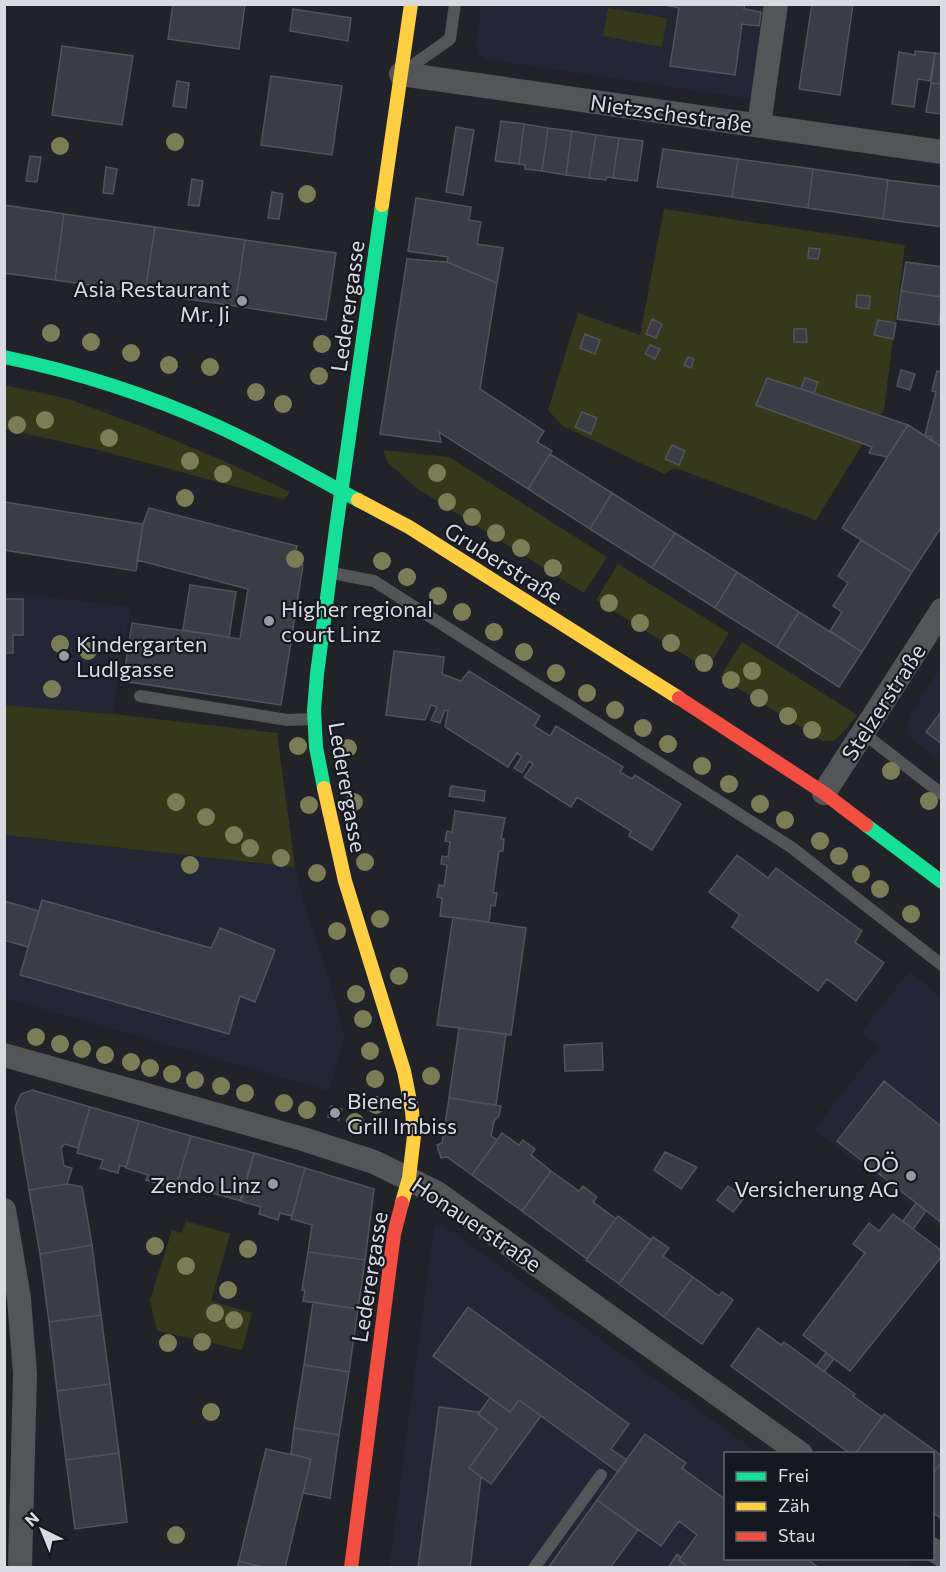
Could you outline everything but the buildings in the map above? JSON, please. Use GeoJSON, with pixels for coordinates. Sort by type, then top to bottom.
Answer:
{"type":"FeatureCollection","features":[{"type":"Feature","properties":{"kind":"street","name":"Lederergasse"},"geometry":{"type":"LineString","coordinates":[[351,1568],[394,1234],[409,1178],[414,1136],[412,1111],[404,1071],[345,880],[334,836],[316,747],[314,719],[317,674],[411,4]]}},
{"type":"Feature","properties":{"kind":"street"},"geometry":{"type":"LineString","coordinates":[[759,125],[776,4]]}},
{"type":"Feature","properties":{"kind":"street","name":"Nietzschestraße"},"geometry":{"type":"LineString","coordinates":[[401,74],[942,152]]}},
{"type":"Feature","properties":{"kind":"street","name":"Gruberstraße"},"geometry":{"type":"LineString","coordinates":[[4,357],[52,367],[217,426],[409,527],[824,793],[942,882]]}},
{"type":"Feature","properties":{"kind":"street","name":"Stelzerstraße"},"geometry":{"type":"LineString","coordinates":[[824,793],[942,610]]}},
{"type":"Feature","properties":{"kind":"street","name":"Honauerstraße"},"geometry":{"type":"LineString","coordinates":[[4,1055],[303,1139],[374,1162],[409,1178],[437,1193],[798,1452]]}},
{"type":"Feature","properties":{"kind":"street"},"geometry":{"type":"LineString","coordinates":[[4,1210],[19,1298],[25,1374],[21,1568]]}},
{"type":"Feature","properties":{"kind":"lane"},"geometry":{"type":"LineString","coordinates":[[401,74],[450,39],[455,4]]}},
{"type":"Feature","properties":{"kind":"lane"},"geometry":{"type":"LineString","coordinates":[[331,573],[374,581],[790,847],[942,965]]}},
{"type":"Feature","properties":{"kind":"lane"},"geometry":{"type":"LineString","coordinates":[[140,696],[287,720],[314,719]]}},
{"type":"Feature","properties":{"kind":"lane"},"geometry":{"type":"LineString","coordinates":[[863,733],[942,794]]}},
{"type":"Feature","properties":{"kind":"lane"},"geometry":{"type":"LineString","coordinates":[[534,1568],[601,1475]]}},
{"type":"Feature","properties":{"kind":"shaded area"},"geometry":{"type":"Polygon","coordinates":[[[481,5],[765,5],[751,99],[485,59],[478,54],[476,48],[481,5]]]}},
{"type":"Feature","properties":{"kind":"shaded area","name":"Kindergarten Ludlgasse"},"geometry":{"type":"Polygon","coordinates":[[[4,592],[131,607],[113,714],[5,705],[4,592]]]}},
{"type":"Feature","properties":{"kind":"shaded area"},"geometry":{"type":"Polygon","coordinates":[[[941,666],[941,762],[912,739],[907,726],[910,715],[941,666]]]}},
{"type":"Feature","properties":{"kind":"shaded area"},"geometry":{"type":"Polygon","coordinates":[[[4,835],[295,867],[344,1037],[329,1091],[5,998],[4,835]]]}},
{"type":"Feature","properties":{"kind":"shaded area"},"geometry":{"type":"Polygon","coordinates":[[[909,971],[941,997],[941,1229],[814,1130],[878,1047],[861,1033],[909,971]]]}},
{"type":"Feature","properties":{"kind":"shaded area"},"geometry":{"type":"Polygon","coordinates":[[[442,1224],[757,1452],[724,1452],[724,1560],[905,1560],[915,1567],[389,1568],[434,1226],[442,1224]]]}},
{"type":"Feature","properties":{"kind":"green space"},"geometry":{"type":"Polygon","coordinates":[[[608,8],[667,18],[662,47],[603,36],[608,8]]]}},
{"type":"Feature","properties":{"kind":"green space"},"geometry":{"type":"Polygon","coordinates":[[[664,209],[905,245],[884,409],[816,520],[675,468],[664,474],[563,426],[548,410],[578,313],[640,335],[664,209]]]}},
{"type":"Feature","properties":{"kind":"green space"},"geometry":{"type":"Polygon","coordinates":[[[4,385],[69,399],[148,429],[290,492],[286,498],[281,499],[99,450],[5,429],[4,385]]]}},
{"type":"Feature","properties":{"kind":"green space"},"geometry":{"type":"Polygon","coordinates":[[[383,450],[449,457],[607,557],[584,593],[418,489],[388,463],[383,450]]]}},
{"type":"Feature","properties":{"kind":"green space"},"geometry":{"type":"Polygon","coordinates":[[[618,564],[729,633],[707,669],[596,600],[618,564]]]}},
{"type":"Feature","properties":{"kind":"green space"},"geometry":{"type":"Polygon","coordinates":[[[742,642],[857,715],[834,741],[823,741],[720,677],[742,642]]]}},
{"type":"Feature","properties":{"kind":"green space"},"geometry":{"type":"Polygon","coordinates":[[[5,705],[113,714],[277,733],[295,867],[5,835],[5,705]]]}},
{"type":"Feature","properties":{"kind":"green space"},"geometry":{"type":"Polygon","coordinates":[[[186,1221],[230,1234],[211,1301],[252,1313],[242,1350],[157,1331],[150,1300],[172,1230],[182,1233],[186,1221]]]}},
{"type":"Feature","properties":{"kind":"traffic: fast"},"geometry":{"type":"LineString","coordinates":[[324,788],[316,747],[314,710],[317,674],[382,205]]}},
{"type":"Feature","properties":{"kind":"traffic: fast"},"geometry":{"type":"LineString","coordinates":[[4,357],[59,370],[165,404],[253,443],[358,500]]}},
{"type":"Feature","properties":{"kind":"traffic: fast"},"geometry":{"type":"LineString","coordinates":[[866,825],[942,882]]}},
{"type":"Feature","properties":{"kind":"traffic: slow"},"geometry":{"type":"LineString","coordinates":[[382,205],[411,4]]}},
{"type":"Feature","properties":{"kind":"traffic: slow"},"geometry":{"type":"LineString","coordinates":[[358,500],[409,527],[679,698]]}},
{"type":"Feature","properties":{"kind":"traffic: slow"},"geometry":{"type":"LineString","coordinates":[[324,788],[345,881],[404,1071],[412,1111],[414,1136],[409,1178],[402,1203]]}},
{"type":"Feature","properties":{"kind":"traffic: jam"},"geometry":{"type":"LineString","coordinates":[[679,698],[824,793],[866,825]]}},
{"type":"Feature","properties":{"kind":"traffic: jam"},"geometry":{"type":"LineString","coordinates":[[351,1568],[394,1234],[402,1203]]}},
{"type":"Feature","properties":{"kind":"place","name":"Asia Restaurant Mr. Ji"},"geometry":{"type":"Point","coordinates":[242,301]}},
{"type":"Feature","properties":{"kind":"place","name":"Higher regional court Linz"},"geometry":{"type":"Point","coordinates":[269,621]}},
{"type":"Feature","properties":{"kind":"place","name":"Kindergarten Ludlgasse"},"geometry":{"type":"Point","coordinates":[64,656]}},
{"type":"Feature","properties":{"kind":"place","name":"Biene's Grill Imbiss"},"geometry":{"type":"Point","coordinates":[335,1113]}},
{"type":"Feature","properties":{"kind":"place","name":"OÖ Versicherung AG"},"geometry":{"type":"Point","coordinates":[911,1176]}},
{"type":"Feature","properties":{"kind":"place","name":"Zendo Linz"},"geometry":{"type":"Point","coordinates":[273,1184]}}]}
